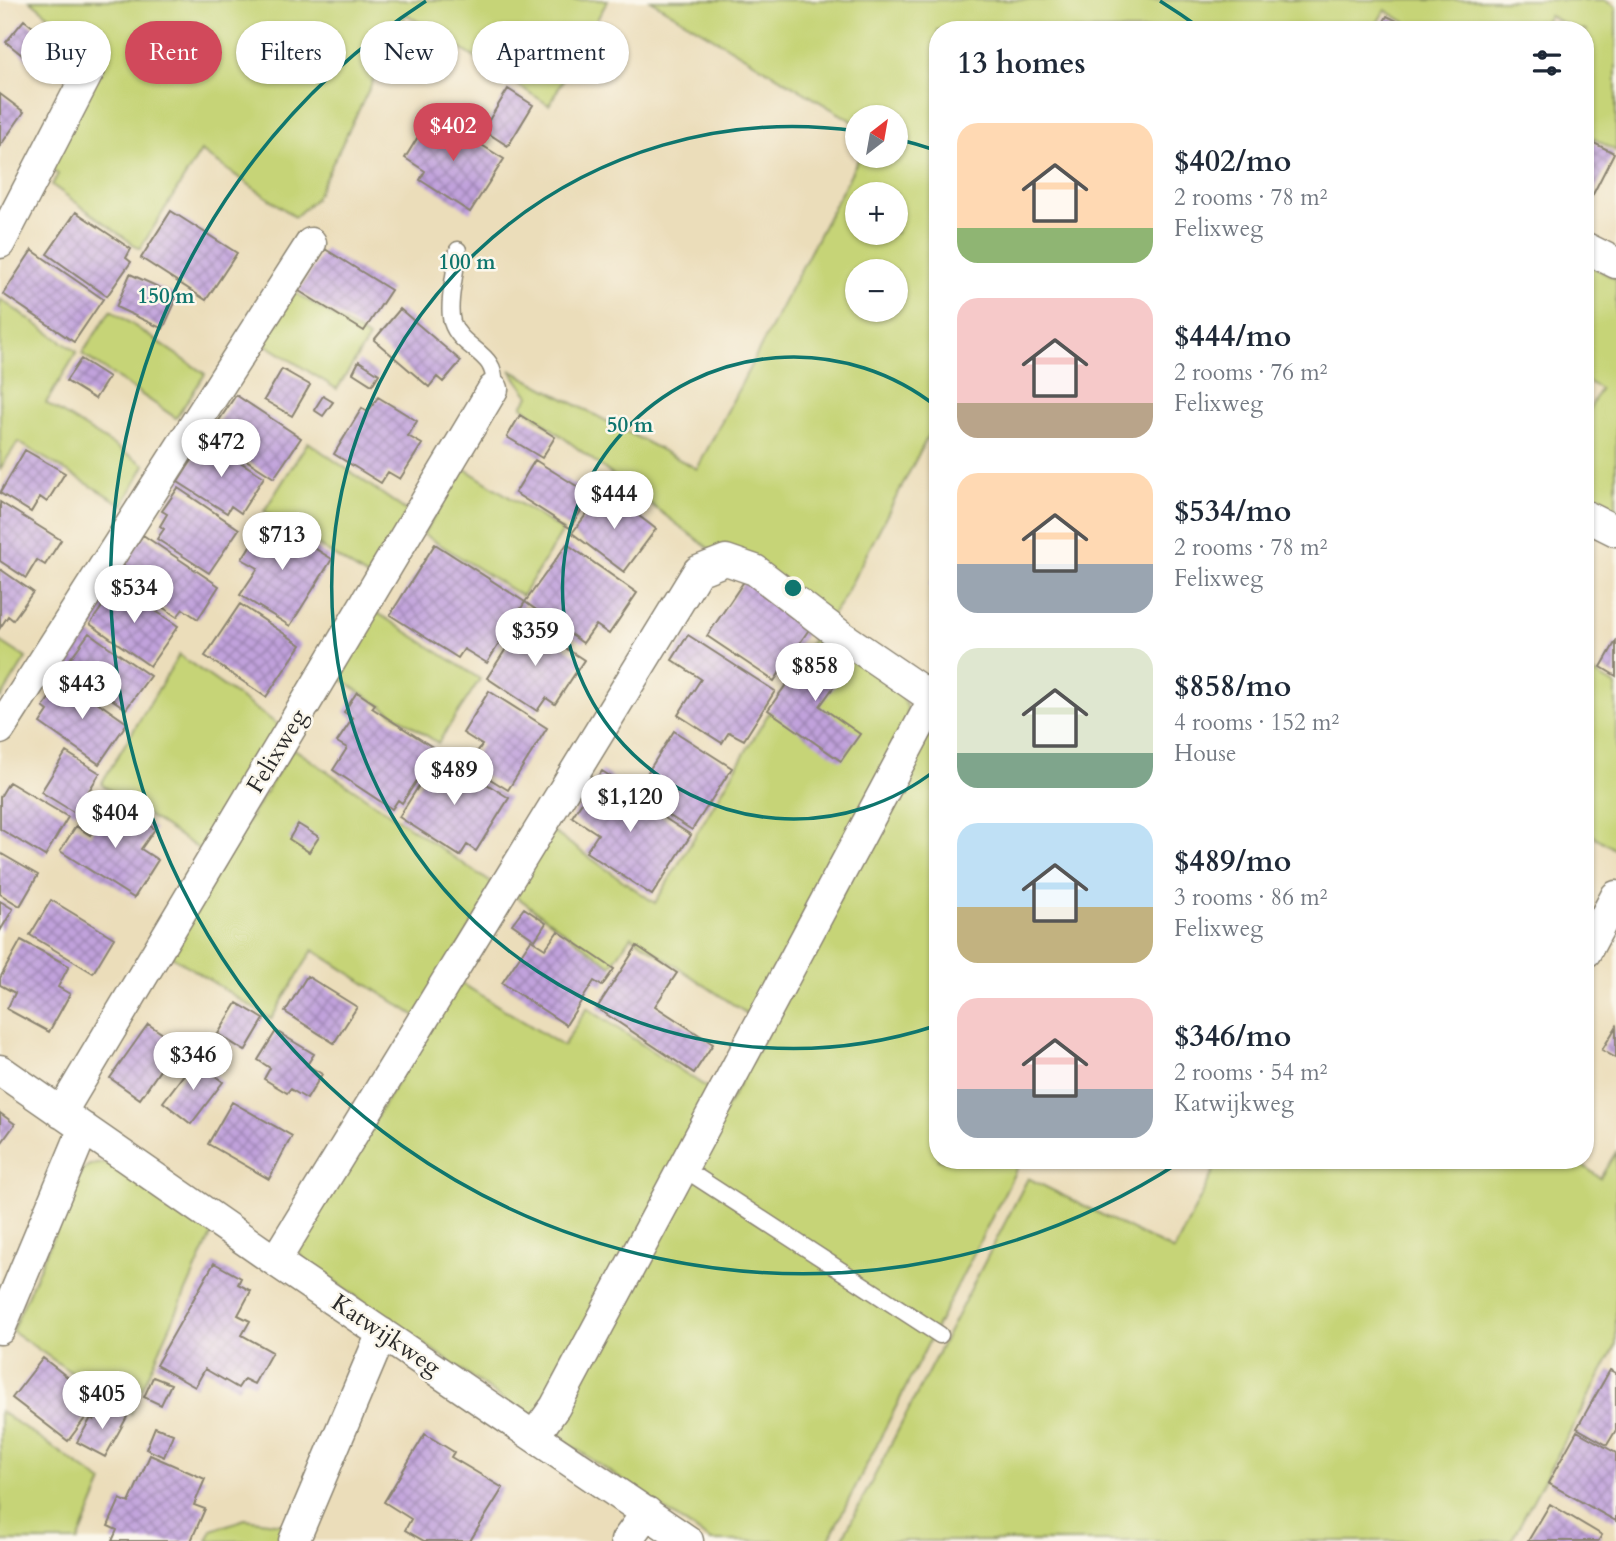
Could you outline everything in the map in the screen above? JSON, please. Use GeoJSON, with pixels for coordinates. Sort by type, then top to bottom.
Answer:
{"type":"FeatureCollection","features":[{"type":"Feature","properties":{"kind":"street"},"geometry":{"type":"LineString","coordinates":[[0,243],[82,84]]}},
{"type":"Feature","properties":{"kind":"street"},"geometry":{"type":"LineString","coordinates":[[0,729],[312,243]]}},
{"type":"Feature","properties":{"kind":"street"},"geometry":{"type":"LineString","coordinates":[[1594,252],[1616,263]]}},
{"type":"Feature","properties":{"kind":"street","name":"Felixweg"},"geometry":{"type":"LineString","coordinates":[[0,1329],[72,1121],[493,389]]}},
{"type":"Feature","properties":{"kind":"street"},"geometry":{"type":"LineString","coordinates":[[1594,520],[1616,531]]}},
{"type":"Feature","properties":{"kind":"street"},"geometry":{"type":"LineString","coordinates":[[275,1261],[698,570],[726,560],[755,570],[840,635],[929,696]]}},
{"type":"Feature","properties":{"kind":"street"},"geometry":{"type":"LineString","coordinates":[[534,1436],[555,1407],[929,714]]}},
{"type":"Feature","properties":{"kind":"street"},"geometry":{"type":"LineString","coordinates":[[1594,937],[1616,897]]}},
{"type":"Feature","properties":{"kind":"street","name":"Katwijkweg"},"geometry":{"type":"LineString","coordinates":[[0,1070],[275,1261],[688,1541]]}},
{"type":"Feature","properties":{"kind":"street"},"geometry":{"type":"LineString","coordinates":[[293,1541],[382,1334]]}},
{"type":"Feature","properties":{"kind":"street"},"geometry":{"type":"LineString","coordinates":[[626,1541],[647,1511]]}},
{"type":"Feature","properties":{"kind":"lane"},"geometry":{"type":"LineString","coordinates":[[458,250],[450,311],[452,322],[457,332],[491,365],[496,377],[493,389]]}},
{"type":"Feature","properties":{"kind":"lane"},"geometry":{"type":"LineString","coordinates":[[683,1168],[940,1335]]}},
{"type":"Feature","properties":{"kind":"green space"},"geometry":{"type":"Polygon","coordinates":[[[30,0],[608,0],[596,21],[472,21],[472,56],[458,47],[458,21],[417,21],[406,14],[403,21],[360,21],[360,84],[372,84],[315,199],[295,217],[201,151],[140,249],[52,185],[58,174],[43,165],[50,128],[75,84],[111,84],[111,21],[55,21],[30,0]]]}},
{"type":"Feature","properties":{"kind":"green space"},"geometry":{"type":"Polygon","coordinates":[[[650,0],[1604,0],[1616,7],[1616,151],[1594,139],[1594,21],[1559,21],[1549,15],[1545,21],[1403,21],[1385,10],[1378,21],[929,21],[929,434],[842,601],[831,616],[716,554],[522,406],[529,396],[510,370],[697,469],[845,185],[845,245],[908,245],[908,182],[846,182],[854,168],[908,168],[908,105],[845,105],[845,117],[650,0]]]}},
{"type":"Feature","properties":{"kind":"green space"},"geometry":{"type":"Polygon","coordinates":[[[516,84],[561,84],[549,105],[516,84]]]}},
{"type":"Feature","properties":{"kind":"green space"},"geometry":{"type":"Polygon","coordinates":[[[1594,267],[1616,279],[1616,521],[1594,509],[1594,401],[1600,389],[1594,385],[1594,267]]]}},
{"type":"Feature","properties":{"kind":"green space"},"geometry":{"type":"Polygon","coordinates":[[[294,292],[369,338],[337,389],[263,343],[294,292]]]}},
{"type":"Feature","properties":{"kind":"green space"},"geometry":{"type":"Polygon","coordinates":[[[0,299],[77,352],[46,403],[145,465],[123,505],[18,442],[0,469],[0,299]]]}},
{"type":"Feature","properties":{"kind":"green space"},"geometry":{"type":"Polygon","coordinates":[[[111,310],[205,374],[176,418],[82,354],[111,310]]]}},
{"type":"Feature","properties":{"kind":"green space"},"geometry":{"type":"Polygon","coordinates":[[[308,442],[408,512],[368,577],[264,511],[308,442]]]}},
{"type":"Feature","properties":{"kind":"green space"},"geometry":{"type":"Polygon","coordinates":[[[465,469],[563,531],[522,596],[423,534],[465,469]]]}},
{"type":"Feature","properties":{"kind":"green space"},"geometry":{"type":"Polygon","coordinates":[[[376,612],[480,679],[438,743],[336,676],[376,612]]]}},
{"type":"Feature","properties":{"kind":"green space"},"geometry":{"type":"Polygon","coordinates":[[[819,629],[899,692],[907,706],[907,721],[755,1019],[631,936],[611,966],[509,891],[549,829],[655,903],[819,629]]]}},
{"type":"Feature","properties":{"kind":"green space"},"geometry":{"type":"Polygon","coordinates":[[[0,641],[26,658],[1,698],[0,698],[0,641]]]}},
{"type":"Feature","properties":{"kind":"green space"},"geometry":{"type":"Polygon","coordinates":[[[179,655],[280,726],[205,853],[101,784],[179,655]]]}},
{"type":"Feature","properties":{"kind":"green space"},"geometry":{"type":"Polygon","coordinates":[[[1594,673],[1616,686],[1616,850],[1594,836],[1594,673]]]}},
{"type":"Feature","properties":{"kind":"green space"},"geometry":{"type":"Polygon","coordinates":[[[929,734],[929,1169],[1016,1169],[828,1541],[711,1541],[572,1446],[560,1435],[560,1417],[929,734]]]}},
{"type":"Feature","properties":{"kind":"green space"},"geometry":{"type":"Polygon","coordinates":[[[293,748],[496,886],[416,1016],[313,950],[271,1019],[167,953],[293,748]]]}},
{"type":"Feature","properties":{"kind":"green space"},"geometry":{"type":"Polygon","coordinates":[[[458,981],[563,1046],[587,1008],[715,1093],[542,1412],[530,1415],[520,1411],[305,1261],[299,1253],[299,1246],[458,981]]]}},
{"type":"Feature","properties":{"kind":"green space"},"geometry":{"type":"Polygon","coordinates":[[[1616,1152],[1616,1346],[1511,1541],[841,1541],[1028,1178],[1174,1251],[1215,1169],[1588,1169],[1600,1178],[1616,1152]]]}},
{"type":"Feature","properties":{"kind":"green space"},"geometry":{"type":"Polygon","coordinates":[[[90,1165],[114,1165],[213,1231],[131,1414],[12,1331],[82,1170],[90,1165]]]}},
{"type":"Feature","properties":{"kind":"green space"},"geometry":{"type":"Polygon","coordinates":[[[0,1411],[103,1482],[78,1541],[0,1541],[0,1411]]]}},
{"type":"Feature","properties":{"kind":"green space"},"geometry":{"type":"Polygon","coordinates":[[[245,1519],[290,1525],[283,1541],[207,1541],[212,1530],[245,1519]]]}},
{"type":"Feature","properties":{"kind":"building"},"geometry":{"type":"Polygon","coordinates":[[[1387,16],[1397,21],[1384,21],[1387,16]]]}},
{"type":"Feature","properties":{"kind":"building"},"geometry":{"type":"Polygon","coordinates":[[[21,24],[21,54],[6,42],[21,24]]]}},
{"type":"Feature","properties":{"kind":"building"},"geometry":{"type":"Polygon","coordinates":[[[508,89],[533,105],[508,146],[483,130],[508,89]]]}},
{"type":"Feature","properties":{"kind":"building"},"geometry":{"type":"Polygon","coordinates":[[[0,94],[24,112],[0,146],[0,94]]]}},
{"type":"Feature","properties":{"kind":"building"},"geometry":{"type":"Polygon","coordinates":[[[432,114],[504,159],[470,212],[420,180],[425,171],[405,158],[432,114]]]}},
{"type":"Feature","properties":{"kind":"building"},"geometry":{"type":"Polygon","coordinates":[[[1594,143],[1614,153],[1594,192],[1594,143]]]}},
{"type":"Feature","properties":{"kind":"building"},"geometry":{"type":"Polygon","coordinates":[[[171,211],[237,253],[206,300],[141,258],[171,211]]]}},
{"type":"Feature","properties":{"kind":"building"},"geometry":{"type":"Polygon","coordinates":[[[76,212],[131,249],[126,258],[131,262],[107,296],[47,254],[76,212]]]}},
{"type":"Feature","properties":{"kind":"building"},"geometry":{"type":"Polygon","coordinates":[[[325,249],[391,290],[364,331],[299,291],[325,249]]]}},
{"type":"Feature","properties":{"kind":"building"},"geometry":{"type":"Polygon","coordinates":[[[32,250],[103,299],[74,342],[3,294],[32,250]]]}},
{"type":"Feature","properties":{"kind":"building"},"geometry":{"type":"Polygon","coordinates":[[[130,274],[178,296],[163,329],[116,307],[130,274]]]}},
{"type":"Feature","properties":{"kind":"building"},"geometry":{"type":"Polygon","coordinates":[[[400,309],[461,361],[443,382],[437,377],[429,387],[374,340],[400,309]]]}},
{"type":"Feature","properties":{"kind":"building"},"geometry":{"type":"Polygon","coordinates":[[[81,359],[109,377],[95,399],[66,381],[81,359]]]}},
{"type":"Feature","properties":{"kind":"building"},"geometry":{"type":"Polygon","coordinates":[[[359,361],[379,374],[372,385],[353,373],[359,361]]]}},
{"type":"Feature","properties":{"kind":"building"},"geometry":{"type":"Polygon","coordinates":[[[282,369],[310,385],[292,416],[264,400],[282,369]]]}},
{"type":"Feature","properties":{"kind":"building"},"geometry":{"type":"Polygon","coordinates":[[[236,395],[301,438],[274,478],[215,440],[224,426],[218,422],[236,395]]]}},
{"type":"Feature","properties":{"kind":"building"},"geometry":{"type":"Polygon","coordinates":[[[323,396],[333,402],[323,416],[314,410],[323,396]]]}},
{"type":"Feature","properties":{"kind":"building"},"geometry":{"type":"Polygon","coordinates":[[[378,397],[417,421],[408,436],[422,444],[400,479],[388,472],[381,483],[334,454],[362,408],[368,412],[378,397]]]}},
{"type":"Feature","properties":{"kind":"building"},"geometry":{"type":"Polygon","coordinates":[[[520,415],[555,437],[542,458],[507,437],[520,415]]]}},
{"type":"Feature","properties":{"kind":"building"},"geometry":{"type":"Polygon","coordinates":[[[205,440],[264,477],[241,513],[231,506],[227,513],[178,482],[205,440]]]}},
{"type":"Feature","properties":{"kind":"building"},"geometry":{"type":"Polygon","coordinates":[[[25,450],[65,473],[47,502],[40,497],[31,512],[0,493],[25,450]]]}},
{"type":"Feature","properties":{"kind":"building"},"geometry":{"type":"Polygon","coordinates":[[[535,460],[591,495],[570,528],[515,493],[535,460]]]}},
{"type":"Feature","properties":{"kind":"building"},"geometry":{"type":"Polygon","coordinates":[[[178,488],[239,529],[209,573],[157,539],[164,529],[160,526],[167,514],[162,511],[178,488]]]}},
{"type":"Feature","properties":{"kind":"building"},"geometry":{"type":"Polygon","coordinates":[[[605,490],[656,529],[624,572],[572,533],[605,490]]]}},
{"type":"Feature","properties":{"kind":"building"},"geometry":{"type":"Polygon","coordinates":[[[0,502],[61,540],[45,565],[37,560],[26,578],[0,561],[0,502]]]}},
{"type":"Feature","properties":{"kind":"building"},"geometry":{"type":"Polygon","coordinates":[[[267,519],[332,559],[290,626],[240,595],[258,568],[242,559],[267,519]]]}},
{"type":"Feature","properties":{"kind":"building"},"geometry":{"type":"Polygon","coordinates":[[[143,535],[219,586],[198,619],[183,609],[177,617],[122,580],[129,569],[122,565],[143,535]]]}},
{"type":"Feature","properties":{"kind":"building"},"geometry":{"type":"Polygon","coordinates":[[[435,544],[525,602],[487,663],[464,649],[458,658],[390,615],[435,544]]]}},
{"type":"Feature","properties":{"kind":"building"},"geometry":{"type":"Polygon","coordinates":[[[567,544],[637,593],[609,634],[596,625],[583,643],[525,602],[567,544]]]}},
{"type":"Feature","properties":{"kind":"building"},"geometry":{"type":"Polygon","coordinates":[[[0,569],[33,592],[13,620],[8,616],[0,628],[0,569]]]}},
{"type":"Feature","properties":{"kind":"building"},"geometry":{"type":"Polygon","coordinates":[[[747,577],[814,622],[774,681],[707,636],[747,577]]]}},
{"type":"Feature","properties":{"kind":"building"},"geometry":{"type":"Polygon","coordinates":[[[117,585],[178,626],[150,666],[90,624],[117,585]]]}},
{"type":"Feature","properties":{"kind":"building"},"geometry":{"type":"Polygon","coordinates":[[[240,604],[301,645],[266,697],[205,656],[240,604]]]}},
{"type":"Feature","properties":{"kind":"building"},"geometry":{"type":"Polygon","coordinates":[[[524,621],[584,660],[555,704],[546,698],[537,711],[487,678],[524,621]]]}},
{"type":"Feature","properties":{"kind":"building"},"geometry":{"type":"Polygon","coordinates":[[[89,633],[150,676],[126,709],[65,666],[89,633]]]}},
{"type":"Feature","properties":{"kind":"building"},"geometry":{"type":"Polygon","coordinates":[[[688,635],[775,691],[744,740],[729,732],[722,743],[678,715],[701,679],[672,660],[688,635]]]}},
{"type":"Feature","properties":{"kind":"building"},"geometry":{"type":"Polygon","coordinates":[[[1616,641],[1616,676],[1601,667],[1616,641]]]}},
{"type":"Feature","properties":{"kind":"building"},"geometry":{"type":"Polygon","coordinates":[[[815,644],[848,667],[820,706],[860,734],[841,761],[768,710],[815,644]]]}},
{"type":"Feature","properties":{"kind":"building"},"geometry":{"type":"Polygon","coordinates":[[[63,678],[127,723],[99,764],[40,723],[48,711],[43,707],[63,678]]]}},
{"type":"Feature","properties":{"kind":"building"},"geometry":{"type":"Polygon","coordinates":[[[489,691],[547,728],[508,790],[479,772],[483,766],[472,759],[482,745],[463,733],[489,691]]]}},
{"type":"Feature","properties":{"kind":"building"},"geometry":{"type":"Polygon","coordinates":[[[357,692],[375,704],[372,708],[437,750],[402,803],[398,800],[392,809],[333,770],[347,748],[337,742],[353,718],[344,712],[357,692]]]}},
{"type":"Feature","properties":{"kind":"building"},"geometry":{"type":"Polygon","coordinates":[[[674,731],[732,768],[692,830],[665,813],[676,795],[646,775],[674,731]]]}},
{"type":"Feature","properties":{"kind":"building"},"geometry":{"type":"Polygon","coordinates":[[[66,752],[100,773],[75,813],[41,792],[66,752]]]}},
{"type":"Feature","properties":{"kind":"building"},"geometry":{"type":"Polygon","coordinates":[[[439,754],[509,798],[476,851],[467,845],[460,856],[399,817],[439,754]]]}},
{"type":"Feature","properties":{"kind":"building"},"geometry":{"type":"Polygon","coordinates":[[[602,771],[629,788],[626,793],[691,835],[652,895],[586,852],[598,834],[572,817],[602,771]]]}},
{"type":"Feature","properties":{"kind":"building"},"geometry":{"type":"Polygon","coordinates":[[[9,782],[68,817],[45,856],[0,829],[0,797],[9,782]]]}},
{"type":"Feature","properties":{"kind":"building"},"geometry":{"type":"Polygon","coordinates":[[[111,802],[155,829],[141,849],[158,860],[134,898],[60,851],[76,826],[90,835],[111,802]]]}},
{"type":"Feature","properties":{"kind":"building"},"geometry":{"type":"Polygon","coordinates":[[[298,824],[319,837],[309,852],[289,839],[298,824]]]}},
{"type":"Feature","properties":{"kind":"building"},"geometry":{"type":"Polygon","coordinates":[[[0,853],[38,875],[20,906],[0,894],[0,853]]]}},
{"type":"Feature","properties":{"kind":"building"},"geometry":{"type":"Polygon","coordinates":[[[51,900],[114,938],[93,973],[30,935],[51,900]]]}},
{"type":"Feature","properties":{"kind":"building"},"geometry":{"type":"Polygon","coordinates":[[[0,901],[13,909],[0,931],[0,901]]]}},
{"type":"Feature","properties":{"kind":"building"},"geometry":{"type":"Polygon","coordinates":[[[524,908],[546,923],[535,940],[512,924],[524,908]]]}},
{"type":"Feature","properties":{"kind":"building"},"geometry":{"type":"Polygon","coordinates":[[[558,931],[614,969],[602,986],[594,981],[566,1025],[502,983],[531,940],[545,949],[558,931]]]}},
{"type":"Feature","properties":{"kind":"building"},"geometry":{"type":"Polygon","coordinates":[[[21,940],[69,966],[58,987],[70,994],[49,1032],[7,1009],[15,993],[0,985],[0,978],[21,940]]]}},
{"type":"Feature","properties":{"kind":"building"},"geometry":{"type":"Polygon","coordinates":[[[637,946],[677,973],[655,1006],[713,1044],[694,1073],[597,1008],[637,946]]]}},
{"type":"Feature","properties":{"kind":"building"},"geometry":{"type":"Polygon","coordinates":[[[307,976],[357,1007],[334,1043],[285,1012],[307,976]]]}},
{"type":"Feature","properties":{"kind":"building"},"geometry":{"type":"Polygon","coordinates":[[[237,1003],[264,1019],[245,1051],[218,1034],[237,1003]]]}},
{"type":"Feature","properties":{"kind":"building"},"geometry":{"type":"Polygon","coordinates":[[[148,1024],[178,1044],[140,1099],[110,1078],[148,1024]]]}},
{"type":"Feature","properties":{"kind":"building"},"geometry":{"type":"Polygon","coordinates":[[[1616,1027],[1616,1058],[1602,1050],[1616,1027]]]}},
{"type":"Feature","properties":{"kind":"building"},"geometry":{"type":"Polygon","coordinates":[[[276,1031],[314,1054],[307,1065],[322,1074],[307,1099],[290,1089],[287,1093],[264,1079],[270,1068],[258,1060],[276,1031]]]}},
{"type":"Feature","properties":{"kind":"building"},"geometry":{"type":"Polygon","coordinates":[[[195,1060],[223,1082],[191,1124],[163,1102],[195,1060]]]}},
{"type":"Feature","properties":{"kind":"building"},"geometry":{"type":"Polygon","coordinates":[[[232,1102],[292,1136],[269,1179],[208,1144],[232,1102]]]}},
{"type":"Feature","properties":{"kind":"building"},"geometry":{"type":"Polygon","coordinates":[[[0,1113],[15,1124],[0,1145],[0,1113]]]}},
{"type":"Feature","properties":{"kind":"building"},"geometry":{"type":"Polygon","coordinates":[[[214,1263],[241,1278],[238,1284],[251,1291],[238,1315],[250,1321],[242,1335],[272,1352],[254,1384],[244,1379],[238,1388],[205,1369],[195,1387],[156,1365],[214,1263]]]}},
{"type":"Feature","properties":{"kind":"building"},"geometry":{"type":"Polygon","coordinates":[[[43,1358],[98,1401],[68,1441],[12,1398],[43,1358]]]}},
{"type":"Feature","properties":{"kind":"building"},"geometry":{"type":"Polygon","coordinates":[[[1610,1370],[1616,1373],[1616,1430],[1607,1445],[1577,1428],[1610,1370]]]}},
{"type":"Feature","properties":{"kind":"building"},"geometry":{"type":"Polygon","coordinates":[[[153,1377],[171,1384],[161,1405],[144,1397],[153,1377]]]}},
{"type":"Feature","properties":{"kind":"building"},"geometry":{"type":"Polygon","coordinates":[[[103,1404],[127,1417],[105,1457],[77,1442],[103,1404]]]}},
{"type":"Feature","properties":{"kind":"building"},"geometry":{"type":"Polygon","coordinates":[[[155,1427],[173,1434],[164,1457],[146,1449],[155,1427]]]}},
{"type":"Feature","properties":{"kind":"building"},"geometry":{"type":"Polygon","coordinates":[[[1577,1431],[1616,1453],[1616,1521],[1548,1483],[1577,1431]]]}},
{"type":"Feature","properties":{"kind":"building"},"geometry":{"type":"Polygon","coordinates":[[[425,1434],[454,1452],[451,1457],[503,1488],[470,1541],[424,1541],[405,1530],[411,1519],[384,1502],[425,1434]]]}},
{"type":"Feature","properties":{"kind":"building"},"geometry":{"type":"Polygon","coordinates":[[[150,1455],[205,1479],[194,1505],[205,1509],[191,1541],[112,1541],[117,1530],[108,1526],[120,1499],[129,1503],[150,1455]]]}},
{"type":"Feature","properties":{"kind":"building"},"geometry":{"type":"Polygon","coordinates":[[[1550,1504],[1602,1535],[1598,1541],[1528,1541],[1550,1504]]]}}]}
